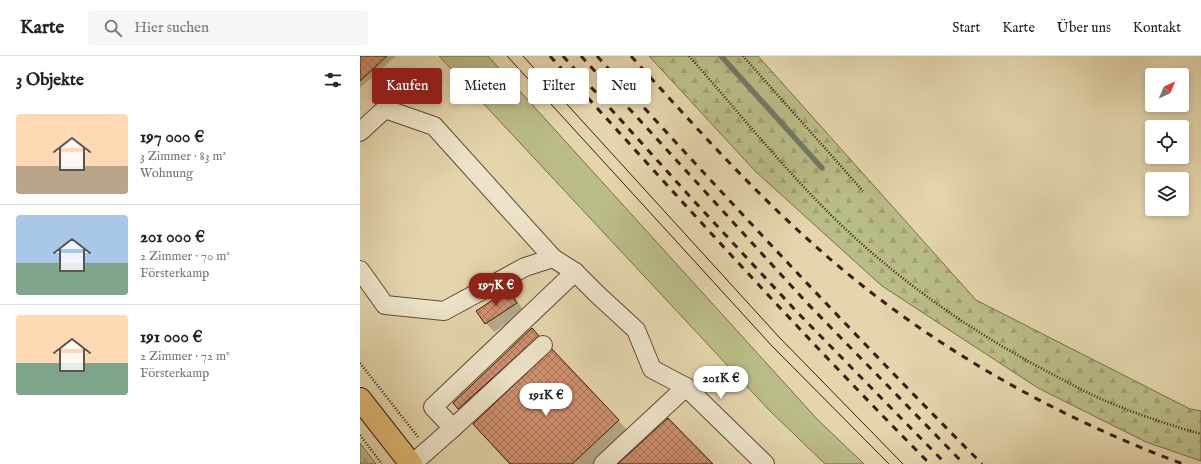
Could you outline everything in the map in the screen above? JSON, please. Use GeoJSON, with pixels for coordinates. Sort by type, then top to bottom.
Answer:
{"type":"FeatureCollection","features":[{"type":"Feature","properties":{"kind":"main road"},"geometry":{"type":"LineString","coordinates":[[360,399],[411,464]]}},
{"type":"Feature","properties":{"kind":"street"},"geometry":{"type":"LineString","coordinates":[[360,132],[385,109],[434,126],[553,258],[575,272],[636,330],[652,369],[686,387],[765,464]]}},
{"type":"Feature","properties":{"kind":"street"},"geometry":{"type":"LineString","coordinates":[[360,270],[385,305],[444,311],[525,267],[553,258]]}},
{"type":"Feature","properties":{"kind":"street"},"geometry":{"type":"LineString","coordinates":[[453,428],[433,407],[575,272]]}},
{"type":"Feature","properties":{"kind":"street"},"geometry":{"type":"LineString","coordinates":[[411,464],[453,428],[543,345]]}},
{"type":"Feature","properties":{"kind":"street"},"geometry":{"type":"LineString","coordinates":[[603,464],[686,387]]}},
{"type":"Feature","properties":{"kind":"path"},"geometry":{"type":"LineString","coordinates":[[689,56],[828,212],[875,255],[930,298],[992,340],[1072,385],[1117,406],[1201,434]]}},
{"type":"Feature","properties":{"kind":"path"},"geometry":{"type":"LineString","coordinates":[[742,56],[863,191]]}},
{"type":"Feature","properties":{"kind":"path"},"geometry":{"type":"LineString","coordinates":[[360,363],[428,450]]}},
{"type":"Feature","properties":{"kind":"path"},"geometry":{"type":"LineString","coordinates":[[360,435],[382,464]]}},
{"type":"Feature","properties":{"kind":"green space"},"geometry":{"type":"Polygon","coordinates":[[[439,56],[488,56],[499,68],[450,68],[439,56]]]}},
{"type":"Feature","properties":{"kind":"green space"},"geometry":{"type":"Polygon","coordinates":[[[649,56],[758,56],[976,300],[1190,409],[1201,411],[1201,461],[1146,442],[1038,388],[882,286],[755,171],[649,56]]]}},
{"type":"Feature","properties":{"kind":"green space"},"geometry":{"type":"Polygon","coordinates":[[[520,91],[528,100],[528,104],[532,104],[817,419],[864,464],[825,464],[769,410],[484,104],[520,104],[520,91]]]}},
{"type":"Feature","properties":{"kind":"green space"},"geometry":{"type":"Polygon","coordinates":[[[360,443],[376,464],[360,464],[360,443]]]}},
{"type":"Feature","properties":{"kind":"building"},"geometry":{"type":"Polygon","coordinates":[[[360,56],[387,56],[374,68],[372,68],[372,70],[360,81],[360,56]]]}},
{"type":"Feature","properties":{"kind":"building"},"geometry":{"type":"Polygon","coordinates":[[[508,290],[517,303],[485,324],[476,311],[508,290]]]}},
{"type":"Feature","properties":{"kind":"building"},"geometry":{"type":"Polygon","coordinates":[[[532,328],[539,336],[458,409],[453,403],[532,328]]]}},
{"type":"Feature","properties":{"kind":"building"},"geometry":{"type":"Polygon","coordinates":[[[552,349],[619,420],[572,464],[510,464],[473,424],[552,349]]]}},
{"type":"Feature","properties":{"kind":"building"},"geometry":{"type":"Polygon","coordinates":[[[668,418],[713,464],[618,464],[668,418]]]}},
{"type":"Feature","properties":{"kind":"waterway"},"geometry":{"type":"LineString","coordinates":[[721,56],[822,168]]}},
{"type":"Feature","properties":{"kind":"tram line"},"geometry":{"type":"LineString","coordinates":[[507,56],[772,346],[889,464]]}},
{"type":"Feature","properties":{"kind":"tram line"},"geometry":{"type":"LineString","coordinates":[[523,56],[779,337],[903,464]]}},
{"type":"Feature","properties":{"kind":"railway"},"geometry":{"type":"LineString","coordinates":[[550,56],[785,313],[930,464]]}},
{"type":"Feature","properties":{"kind":"railway"},"geometry":{"type":"LineString","coordinates":[[563,56],[798,313],[946,464]]}},
{"type":"Feature","properties":{"kind":"railway"},"geometry":{"type":"LineString","coordinates":[[581,56],[807,303],[964,464]]}},
{"type":"Feature","properties":{"kind":"railway"},"geometry":{"type":"LineString","coordinates":[[597,56],[787,262],[982,464]]}},
{"type":"Feature","properties":{"kind":"railway"},"geometry":{"type":"LineString","coordinates":[[631,56],[675,105],[765,199],[813,244],[854,279],[897,312],[941,343],[1035,398],[1083,422],[1183,464]]}}]}
